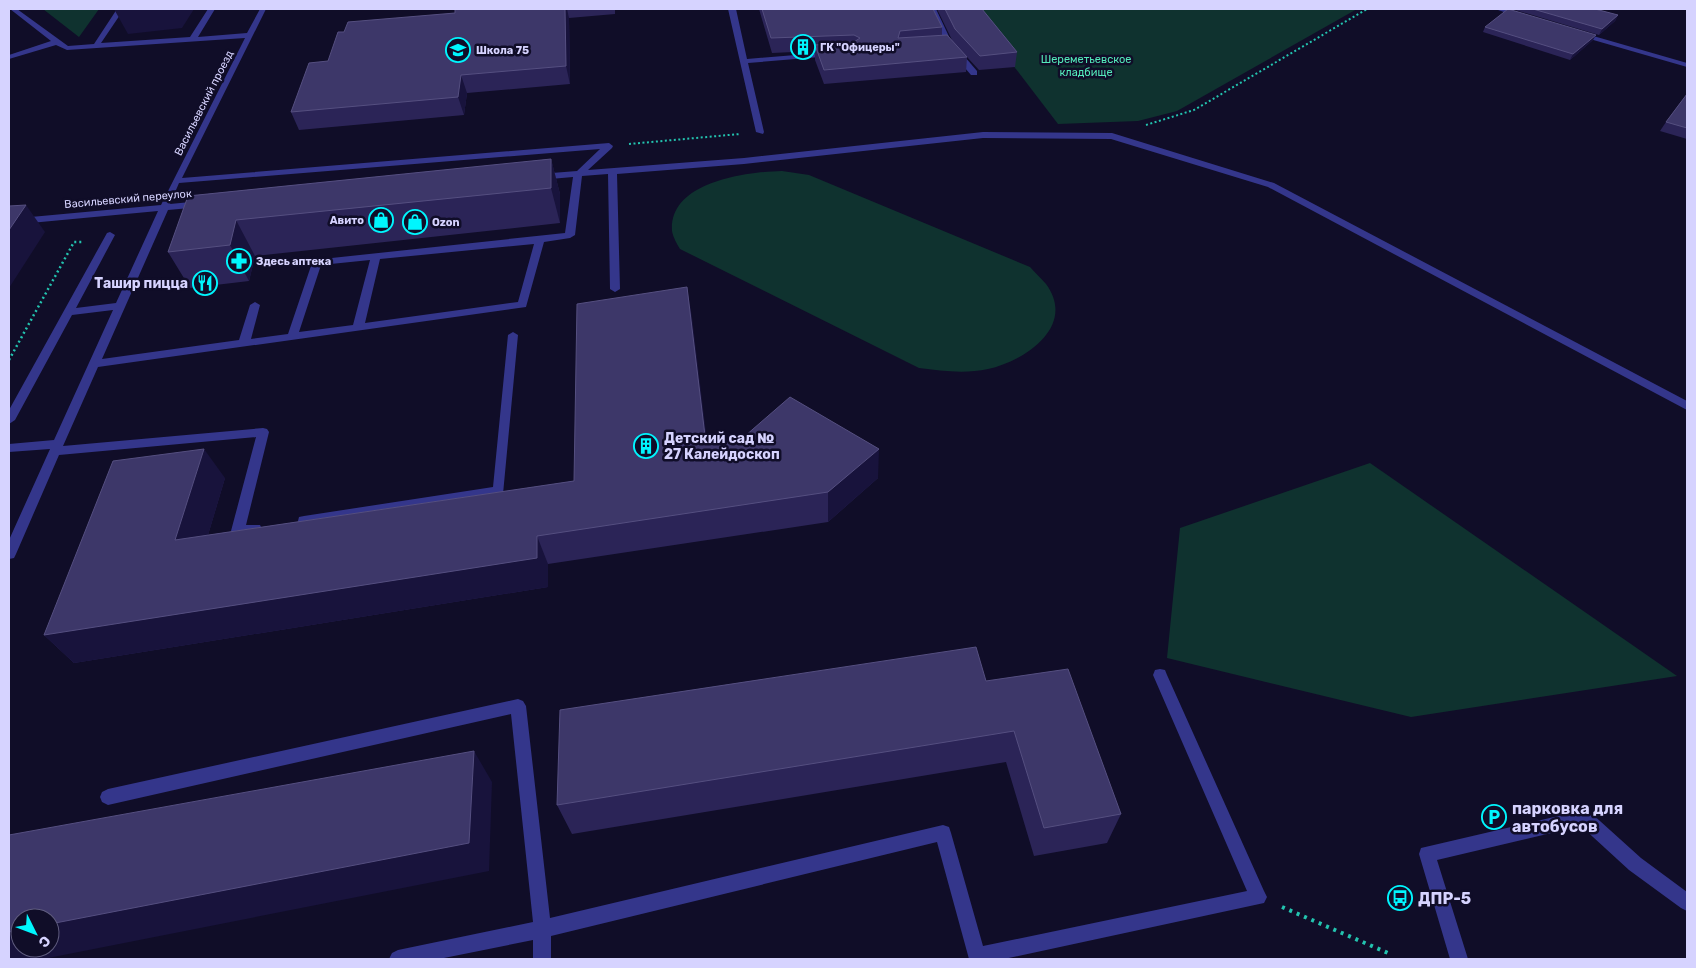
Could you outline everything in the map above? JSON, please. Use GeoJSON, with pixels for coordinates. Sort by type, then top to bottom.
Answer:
{"type":"FeatureCollection","features":[{"type":"Feature","properties":{"kind":"street"},"geometry":{"type":"LineString","coordinates":[[13,9],[66,48],[251,35]]}},
{"type":"Feature","properties":{"kind":"street"},"geometry":{"type":"LineString","coordinates":[[96,46],[120,9]]}},
{"type":"Feature","properties":{"kind":"street"},"geometry":{"type":"LineString","coordinates":[[193,39],[211,9]]}},
{"type":"Feature","properties":{"kind":"street","name":"Васильевский проезд"},"geometry":{"type":"LineString","coordinates":[[9,554],[176,181],[263,9]]}},
{"type":"Feature","properties":{"kind":"street"},"geometry":{"type":"LineString","coordinates":[[732,9],[757,104],[760,132]]}},
{"type":"Feature","properties":{"kind":"street"},"geometry":{"type":"LineString","coordinates":[[932,9],[949,44],[974,73]]}},
{"type":"Feature","properties":{"kind":"street"},"geometry":{"type":"LineString","coordinates":[[1499,9],[1527,17]]}},
{"type":"Feature","properties":{"kind":"street"},"geometry":{"type":"LineString","coordinates":[[1574,31],[1687,65]]}},
{"type":"Feature","properties":{"kind":"street"},"geometry":{"type":"LineString","coordinates":[[9,57],[57,42]]}},
{"type":"Feature","properties":{"kind":"street"},"geometry":{"type":"LineString","coordinates":[[930,46],[949,44]]}},
{"type":"Feature","properties":{"kind":"street"},"geometry":{"type":"LineString","coordinates":[[745,61],[844,53]]}},
{"type":"Feature","properties":{"kind":"street"},"geometry":{"type":"LineString","coordinates":[[531,177],[578,175],[744,161],[983,135],[1112,136],[1271,186],[1687,406]]}},
{"type":"Feature","properties":{"kind":"street"},"geometry":{"type":"LineString","coordinates":[[176,181],[609,146]]}},
{"type":"Feature","properties":{"kind":"street"},"geometry":{"type":"LineString","coordinates":[[292,337],[317,262],[540,240],[570,235],[578,175],[609,146]]}},
{"type":"Feature","properties":{"kind":"street"},"geometry":{"type":"LineString","coordinates":[[612,172],[615,289]]}},
{"type":"Feature","properties":{"kind":"street","name":"Васильевский переулок"},"geometry":{"type":"LineString","coordinates":[[9,222],[209,203]]}},
{"type":"Feature","properties":{"kind":"street"},"geometry":{"type":"LineString","coordinates":[[9,420],[110,235]]}},
{"type":"Feature","properties":{"kind":"street"},"geometry":{"type":"LineString","coordinates":[[94,364],[522,305],[540,240]]}},
{"type":"Feature","properties":{"kind":"street"},"geometry":{"type":"LineString","coordinates":[[358,328],[376,256]]}},
{"type":"Feature","properties":{"kind":"street"},"geometry":{"type":"LineString","coordinates":[[244,343],[255,305]]}},
{"type":"Feature","properties":{"kind":"street"},"geometry":{"type":"LineString","coordinates":[[67,312],[120,306]]}},
{"type":"Feature","properties":{"kind":"street"},"geometry":{"type":"LineString","coordinates":[[296,522],[498,491],[513,335]]}},
{"type":"Feature","properties":{"kind":"street"},"geometry":{"type":"LineString","coordinates":[[9,448],[57,447],[263,432],[238,531],[267,527]]}},
{"type":"Feature","properties":{"kind":"street"},"geometry":{"type":"LineString","coordinates":[[398,959],[542,929],[943,833],[977,958],[1258,896],[1160,675]]}},
{"type":"Feature","properties":{"kind":"street"},"geometry":{"type":"LineString","coordinates":[[108,797],[518,706],[542,929],[542,959]]}},
{"type":"Feature","properties":{"kind":"street"},"geometry":{"type":"LineString","coordinates":[[1459,959],[1427,854],[1584,818],[1636,864],[1687,902]]}},
{"type":"Feature","properties":{"kind":"path"},"geometry":{"type":"LineString","coordinates":[[1112,136],[1194,110],[1367,9]]}},
{"type":"Feature","properties":{"kind":"path"},"geometry":{"type":"LineString","coordinates":[[609,146],[760,132]]}},
{"type":"Feature","properties":{"kind":"path"},"geometry":{"type":"LineString","coordinates":[[1258,896],[1388,953]]}},
{"type":"Feature","properties":{"kind":"green space"},"geometry":{"type":"Polygon","coordinates":[[[43,9],[99,9],[79,37],[43,9]]]}},
{"type":"Feature","properties":{"kind":"green space","name":"Шереметьевское кладбище"},"geometry":{"type":"Polygon","coordinates":[[[970,9],[1357,9],[1177,111],[1138,121],[1058,124],[970,9]]]}},
{"type":"Feature","properties":{"kind":"green space"},"geometry":{"type":"Polygon","coordinates":[[[782,171],[809,175],[1030,267],[1046,284],[1054,299],[1055,314],[1051,327],[1031,350],[1002,365],[988,369],[962,372],[919,368],[680,249],[672,231],[674,214],[683,201],[697,190],[731,177],[782,171]]]}},
{"type":"Feature","properties":{"kind":"green space"},"geometry":{"type":"Polygon","coordinates":[[[1370,463],[1677,676],[1411,717],[1167,658],[1180,528],[1370,463]]]}},
{"type":"Feature","properties":{"kind":"building"},"geometry":{"type":"Polygon","coordinates":[[[455,9],[565,9],[566,66],[461,75],[458,97],[291,112],[309,63],[328,61],[338,32],[344,32],[348,22],[455,13],[455,9]]]}},
{"type":"Feature","properties":{"kind":"building","name":"ГК \"Офицеры\""},"geometry":{"type":"Polygon","coordinates":[[[762,9],[933,9],[942,27],[900,31],[898,38],[947,35],[967,57],[824,70],[815,45],[854,42],[860,38],[854,35],[771,38],[762,9]]]}},
{"type":"Feature","properties":{"kind":"building"},"geometry":{"type":"Polygon","coordinates":[[[945,9],[982,9],[1017,52],[980,56],[955,29],[945,9]]]}},
{"type":"Feature","properties":{"kind":"building"},"geometry":{"type":"Polygon","coordinates":[[[1508,9],[1596,35],[1573,54],[1485,27],[1508,9]]]}},
{"type":"Feature","properties":{"kind":"building"},"geometry":{"type":"Polygon","coordinates":[[[1533,9],[1595,9],[1618,15],[1602,29],[1533,9]]]}},
{"type":"Feature","properties":{"kind":"building"},"geometry":{"type":"Polygon","coordinates":[[[1687,94],[1687,128],[1666,122],[1687,94]]]}},
{"type":"Feature","properties":{"kind":"building"},"geometry":{"type":"Polygon","coordinates":[[[551,159],[551,188],[236,220],[230,245],[168,252],[188,196],[551,159]]]}},
{"type":"Feature","properties":{"kind":"building"},"geometry":{"type":"Polygon","coordinates":[[[26,205],[9,230],[9,206],[26,205]]]}},
{"type":"Feature","properties":{"kind":"building"},"geometry":{"type":"Polygon","coordinates":[[[687,287],[706,444],[745,436],[790,397],[879,449],[828,492],[537,536],[537,558],[44,635],[113,461],[204,449],[175,540],[574,481],[577,304],[687,287]]]}},
{"type":"Feature","properties":{"kind":"building"},"geometry":{"type":"Polygon","coordinates":[[[976,647],[986,681],[1068,669],[1121,814],[1044,828],[1014,731],[557,805],[560,710],[976,647]]]}},
{"type":"Feature","properties":{"kind":"building"},"geometry":{"type":"Polygon","coordinates":[[[474,751],[469,843],[60,922],[60,908],[10,908],[9,932],[9,835],[474,751]]]}},
{"type":"Feature","properties":{"kind":"place","name":"ГК \"Офицеры\""},"geometry":{"type":"Point","coordinates":[803,47]}},
{"type":"Feature","properties":{"kind":"place","name":"Школа 75"},"geometry":{"type":"Point","coordinates":[458,50]}},
{"type":"Feature","properties":{"kind":"place","name":"Авито"},"geometry":{"type":"Point","coordinates":[381,220]}},
{"type":"Feature","properties":{"kind":"place","name":"Ozon"},"geometry":{"type":"Point","coordinates":[415,222]}},
{"type":"Feature","properties":{"kind":"place","name":"Здесь аптека"},"geometry":{"type":"Point","coordinates":[239,261]}},
{"type":"Feature","properties":{"kind":"place","name":"Ташир пицца"},"geometry":{"type":"Point","coordinates":[205,283]}},
{"type":"Feature","properties":{"kind":"place","name":"Детский сад № 27 Калейдоскоп"},"geometry":{"type":"Point","coordinates":[646,446]}},
{"type":"Feature","properties":{"kind":"place","name":"парковка для автобусов"},"geometry":{"type":"Point","coordinates":[1494,817]}},
{"type":"Feature","properties":{"kind":"place","name":"ДПР-5"},"geometry":{"type":"Point","coordinates":[1400,898]}}]}
